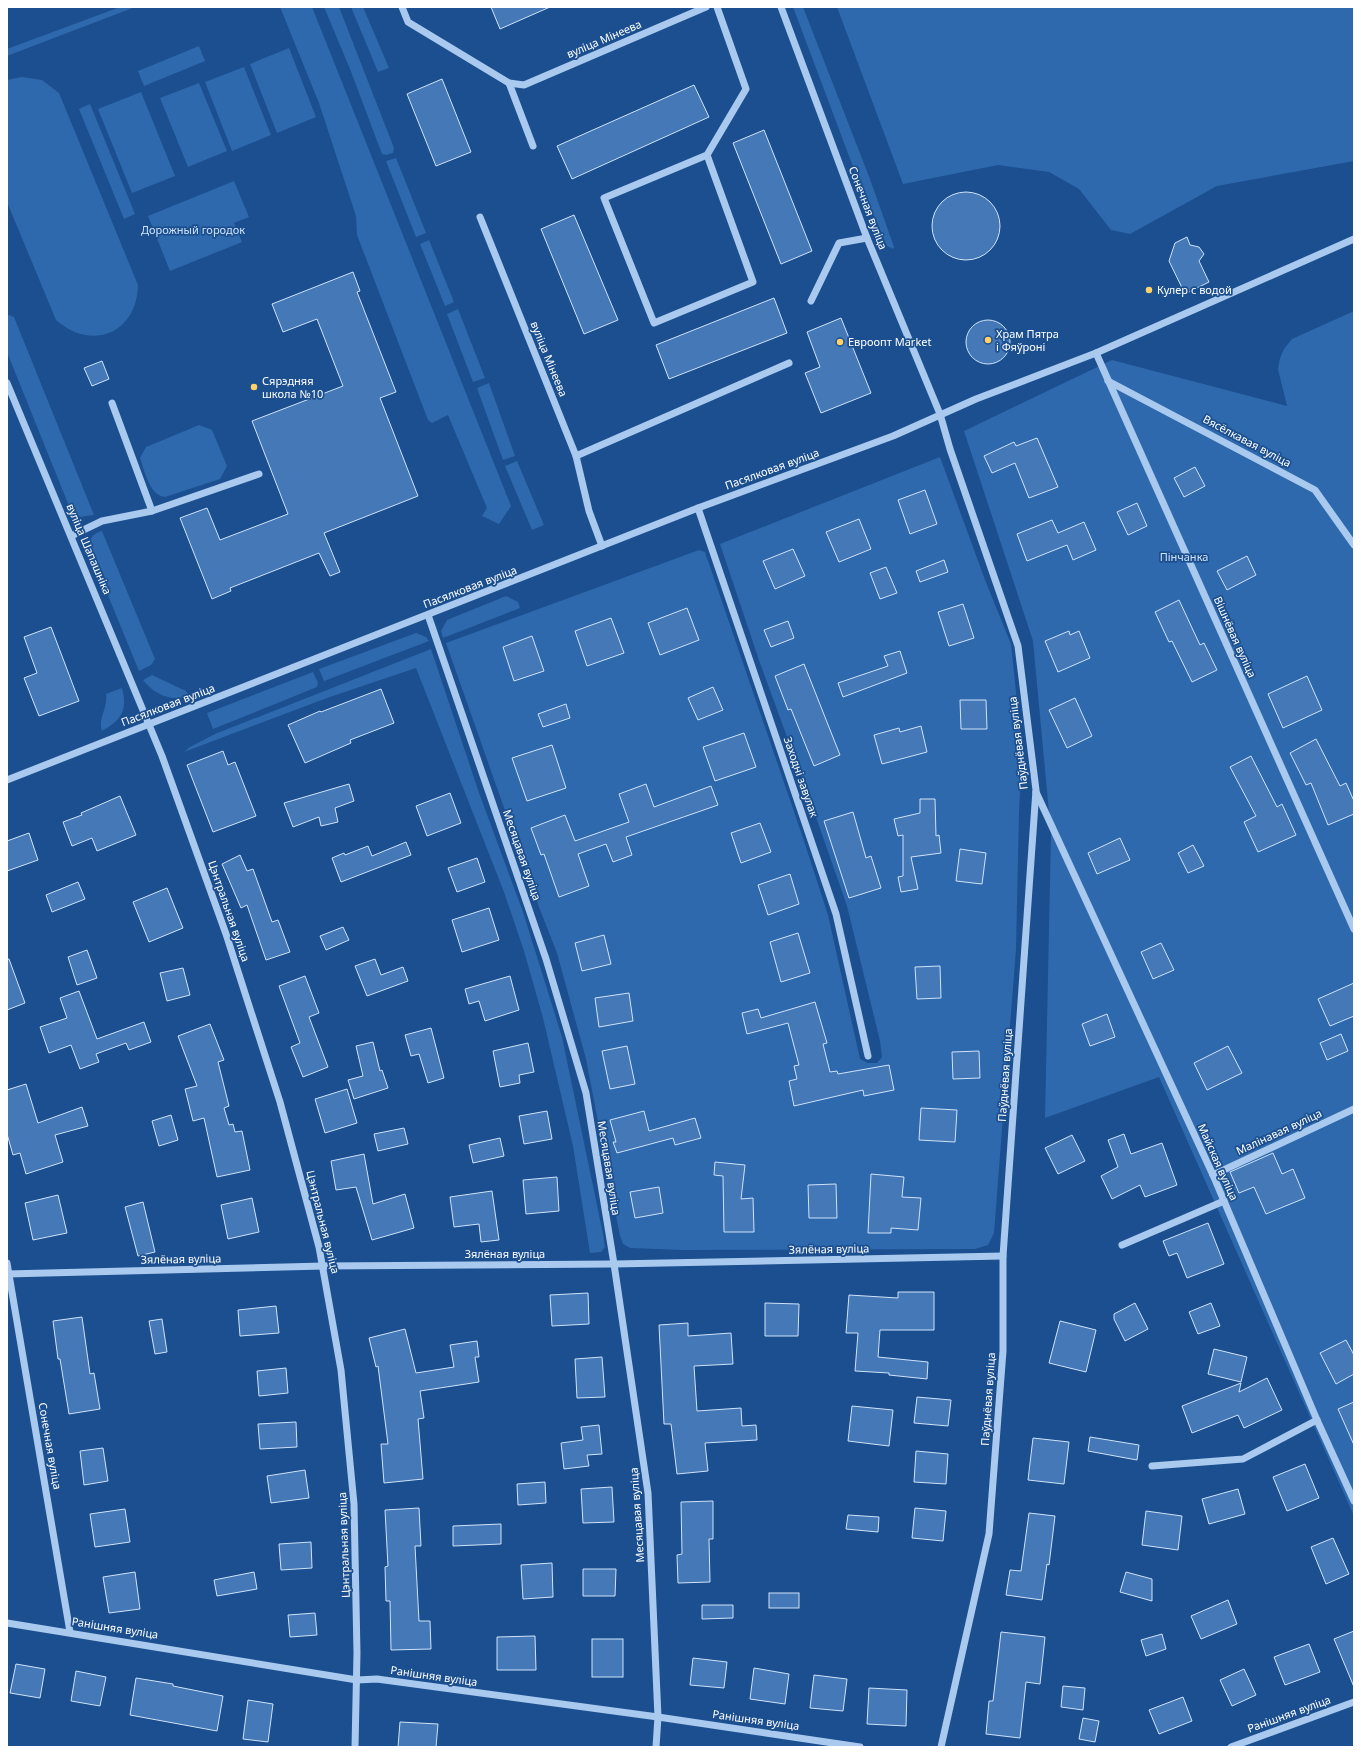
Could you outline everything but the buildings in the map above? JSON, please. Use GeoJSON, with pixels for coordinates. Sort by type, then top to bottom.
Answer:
{"type":"FeatureCollection","features":[{"type":"Feature","properties":{"kind":"street"},"geometry":{"type":"LineString","coordinates":[[402,7],[408,22],[509,83],[533,146]]}},
{"type":"Feature","properties":{"kind":"street","name":"вуліца Мінеева"},"geometry":{"type":"LineString","coordinates":[[509,83],[524,84],[706,7]]}},
{"type":"Feature","properties":{"kind":"street"},"geometry":{"type":"LineString","coordinates":[[707,155],[753,282],[654,323],[604,198],[707,155],[746,89],[717,7]]}},
{"type":"Feature","properties":{"kind":"street","name":"Сонечная вуліца"},"geometry":{"type":"LineString","coordinates":[[781,7],[867,238],[940,414]]}},
{"type":"Feature","properties":{"kind":"street","name":"вуліца Мінеева"},"geometry":{"type":"LineString","coordinates":[[480,217],[576,456],[589,511],[602,546]]}},
{"type":"Feature","properties":{"kind":"street"},"geometry":{"type":"LineString","coordinates":[[811,301],[839,243],[867,238]]}},
{"type":"Feature","properties":{"kind":"street","name":"Пасялковая вуліца"},"geometry":{"type":"LineString","coordinates":[[7,780],[698,508],[893,436],[940,414],[1096,353],[1354,239]]}},
{"type":"Feature","properties":{"kind":"street","name":"Вішнёвая вуліца"},"geometry":{"type":"LineString","coordinates":[[1096,353],[1354,929]]}},
{"type":"Feature","properties":{"kind":"street"},"geometry":{"type":"LineString","coordinates":[[576,456],[789,363]]}},
{"type":"Feature","properties":{"kind":"street","name":"Вясёлкавая вуліца"},"geometry":{"type":"LineString","coordinates":[[1108,381],[1315,490],[1354,546]]}},
{"type":"Feature","properties":{"kind":"street","name":"вуліца Шапашніка"},"geometry":{"type":"LineString","coordinates":[[7,383],[150,724]]}},
{"type":"Feature","properties":{"kind":"street"},"geometry":{"type":"LineString","coordinates":[[112,403],[152,511]]}},
{"type":"Feature","properties":{"kind":"street","name":"Паўднёвая вуліца"},"geometry":{"type":"LineString","coordinates":[[940,414],[950,449],[1018,646],[1036,790],[1003,1256],[1002,1351],[989,1534],[941,1747]]}},
{"type":"Feature","properties":{"kind":"street"},"geometry":{"type":"LineString","coordinates":[[71,536],[102,521],[152,511],[259,474]]}},
{"type":"Feature","properties":{"kind":"street","name":"Заходні завулак"},"geometry":{"type":"LineString","coordinates":[[698,508],[836,914],[868,1056]]}},
{"type":"Feature","properties":{"kind":"street","name":"Месяцавая вуліца"},"geometry":{"type":"LineString","coordinates":[[428,615],[546,959],[586,1093],[614,1264],[648,1493],[658,1717],[656,1747]]}},
{"type":"Feature","properties":{"kind":"street","name":"Цэнтральная вуліца"},"geometry":{"type":"LineString","coordinates":[[150,724],[226,934],[280,1102],[324,1266],[341,1370],[349,1439],[354,1504],[357,1590],[355,1747]]}},
{"type":"Feature","properties":{"kind":"street","name":"Майская вуліца"},"geometry":{"type":"LineString","coordinates":[[1036,790],[1213,1175],[1317,1420],[1354,1502]]}},
{"type":"Feature","properties":{"kind":"street","name":"Малінавая вуліца"},"geometry":{"type":"LineString","coordinates":[[1213,1175],[1354,1109]]}},
{"type":"Feature","properties":{"kind":"street"},"geometry":{"type":"LineString","coordinates":[[1122,1245],[1224,1201]]}},
{"type":"Feature","properties":{"kind":"street","name":"Зялёная вуліца"},"geometry":{"type":"LineString","coordinates":[[8,1274],[324,1266],[614,1264],[1003,1256]]}},
{"type":"Feature","properties":{"kind":"street","name":"Сонечная вуліца"},"geometry":{"type":"LineString","coordinates":[[7,1263],[70,1632]]}},
{"type":"Feature","properties":{"kind":"street"},"geometry":{"type":"LineString","coordinates":[[1152,1466],[1243,1459],[1317,1420]]}},
{"type":"Feature","properties":{"kind":"street","name":"Ранішняя вуліца"},"geometry":{"type":"LineString","coordinates":[[7,1623],[70,1632],[357,1680],[377,1679],[658,1717],[860,1747]]}},
{"type":"Feature","properties":{"kind":"street","name":"Ранішняя вуліца"},"geometry":{"type":"LineString","coordinates":[[1231,1747],[1354,1702]]}},
{"type":"Feature","properties":{"kind":"green space"},"geometry":{"type":"Polygon","coordinates":[[[120,7],[135,7],[7,56],[7,49],[120,7]]]}},
{"type":"Feature","properties":{"kind":"green space"},"geometry":{"type":"Polygon","coordinates":[[[280,7],[312,7],[511,506],[499,524],[482,516],[487,508],[448,415],[432,423],[428,420],[357,235],[356,216],[319,103],[280,7]]]}},
{"type":"Feature","properties":{"kind":"green space"},"geometry":{"type":"Polygon","coordinates":[[[324,7],[339,7],[394,148],[393,153],[386,155],[382,154],[350,69],[324,7]]]}},
{"type":"Feature","properties":{"kind":"green space"},"geometry":{"type":"Polygon","coordinates":[[[351,7],[363,7],[389,68],[378,72],[351,7]]]}},
{"type":"Feature","properties":{"kind":"green space"},"geometry":{"type":"Polygon","coordinates":[[[793,7],[803,7],[870,179],[894,247],[893,249],[887,246],[852,164],[793,7]]]}},
{"type":"Feature","properties":{"kind":"green space"},"geometry":{"type":"Polygon","coordinates":[[[837,7],[1354,7],[1354,161],[1217,186],[1130,234],[1111,230],[1079,189],[1049,172],[998,165],[903,184],[837,7]]]}},
{"type":"Feature","properties":{"kind":"green space"},"geometry":{"type":"Polygon","coordinates":[[[199,46],[205,61],[144,86],[138,71],[199,46]]]}},
{"type":"Feature","properties":{"kind":"green space"},"geometry":{"type":"Polygon","coordinates":[[[289,48],[316,117],[277,133],[250,64],[289,48]]]}},
{"type":"Feature","properties":{"kind":"green space"},"geometry":{"type":"Polygon","coordinates":[[[244,67],[271,135],[232,151],[205,82],[244,67]]]}},
{"type":"Feature","properties":{"kind":"green space"},"geometry":{"type":"Polygon","coordinates":[[[22,77],[42,80],[59,93],[138,285],[136,302],[130,315],[121,326],[98,336],[84,335],[70,330],[56,320],[7,202],[7,80],[22,77]]]}},
{"type":"Feature","properties":{"kind":"green space"},"geometry":{"type":"Polygon","coordinates":[[[199,83],[227,151],[188,167],[160,98],[199,83]]]}},
{"type":"Feature","properties":{"kind":"green space"},"geometry":{"type":"Polygon","coordinates":[[[141,92],[175,176],[132,193],[98,109],[141,92]]]}},
{"type":"Feature","properties":{"kind":"green space"},"geometry":{"type":"Polygon","coordinates":[[[90,104],[135,214],[124,219],[79,109],[90,104]]]}},
{"type":"Feature","properties":{"kind":"green space"},"geometry":{"type":"Polygon","coordinates":[[[396,158],[426,233],[416,237],[386,161],[396,158]]]}},
{"type":"Feature","properties":{"kind":"green space","name":"Дорожный городок"},"geometry":{"type":"Polygon","coordinates":[[[234,181],[249,217],[234,223],[242,242],[170,271],[148,216],[234,181]]]}},
{"type":"Feature","properties":{"kind":"green space"},"geometry":{"type":"Polygon","coordinates":[[[429,240],[454,302],[445,306],[420,244],[429,240]]]}},
{"type":"Feature","properties":{"kind":"green space"},"geometry":{"type":"Polygon","coordinates":[[[458,309],[485,378],[473,382],[447,314],[458,309]]]}},
{"type":"Feature","properties":{"kind":"green space","name":"Пінчанка"},"geometry":{"type":"Polygon","coordinates":[[[1354,311],[1354,1516],[1159,1077],[1045,1118],[1051,834],[1033,641],[964,431],[1112,360],[1287,406],[1278,369],[1280,358],[1284,349],[1292,339],[1354,311]]]}},
{"type":"Feature","properties":{"kind":"green space"},"geometry":{"type":"Polygon","coordinates":[[[9,315],[14,317],[94,515],[79,517],[71,511],[7,352],[7,316],[9,315]]]}},
{"type":"Feature","properties":{"kind":"green space"},"geometry":{"type":"Polygon","coordinates":[[[489,383],[515,456],[503,460],[477,388],[489,383]]]}},
{"type":"Feature","properties":{"kind":"green space"},"geometry":{"type":"Polygon","coordinates":[[[199,425],[212,430],[227,466],[220,479],[165,497],[155,492],[148,482],[140,458],[146,447],[199,425]]]}},
{"type":"Feature","properties":{"kind":"green space"},"geometry":{"type":"Polygon","coordinates":[[[940,457],[985,580],[1011,644],[1022,750],[1016,949],[994,1233],[988,1245],[975,1249],[683,1250],[630,1248],[623,1244],[620,1236],[586,1059],[557,953],[539,907],[446,643],[699,550],[705,552],[828,915],[860,1059],[868,1063],[877,1063],[882,1057],[880,1041],[847,906],[760,663],[720,544],[940,457]]]}},
{"type":"Feature","properties":{"kind":"green space"},"geometry":{"type":"Polygon","coordinates":[[[517,461],[544,525],[532,530],[505,466],[517,461]]]}},
{"type":"Feature","properties":{"kind":"green space"},"geometry":{"type":"Polygon","coordinates":[[[102,531],[155,659],[151,665],[139,671],[91,554],[90,542],[92,536],[102,531]]]}},
{"type":"Feature","properties":{"kind":"green space"},"geometry":{"type":"Polygon","coordinates":[[[506,596],[518,602],[520,608],[443,638],[441,631],[447,620],[506,596]]]}},
{"type":"Feature","properties":{"kind":"green space"},"geometry":{"type":"Polygon","coordinates":[[[416,633],[426,637],[429,641],[324,681],[319,669],[416,633]]]}},
{"type":"Feature","properties":{"kind":"green space"},"geometry":{"type":"Polygon","coordinates":[[[431,649],[479,793],[523,912],[562,1037],[603,1234],[605,1247],[601,1252],[590,1253],[573,1146],[543,1018],[524,951],[504,892],[416,668],[327,698],[184,752],[190,747],[215,734],[431,649]]]}},
{"type":"Feature","properties":{"kind":"green space"},"geometry":{"type":"Polygon","coordinates":[[[313,672],[318,683],[317,687],[213,729],[207,713],[313,672]]]}},
{"type":"Feature","properties":{"kind":"green space"},"geometry":{"type":"Polygon","coordinates":[[[152,675],[186,691],[189,696],[175,698],[163,696],[157,693],[143,680],[152,675]]]}},
{"type":"Feature","properties":{"kind":"green space"},"geometry":{"type":"Polygon","coordinates":[[[122,688],[124,703],[121,714],[114,723],[102,731],[101,722],[106,704],[106,694],[122,688]]]}},
{"type":"Feature","properties":{"kind":"place","name":"Кулер с водой"},"geometry":{"type":"Point","coordinates":[1149,290]}},
{"type":"Feature","properties":{"kind":"place","name":"Храм Пятра і Фяўроні"},"geometry":{"type":"Point","coordinates":[988,340]}},
{"type":"Feature","properties":{"kind":"place","name":"Евроопт Market"},"geometry":{"type":"Point","coordinates":[840,342]}},
{"type":"Feature","properties":{"kind":"place","name":"Сярэдняя школа №10"},"geometry":{"type":"Point","coordinates":[254,387]}}]}
